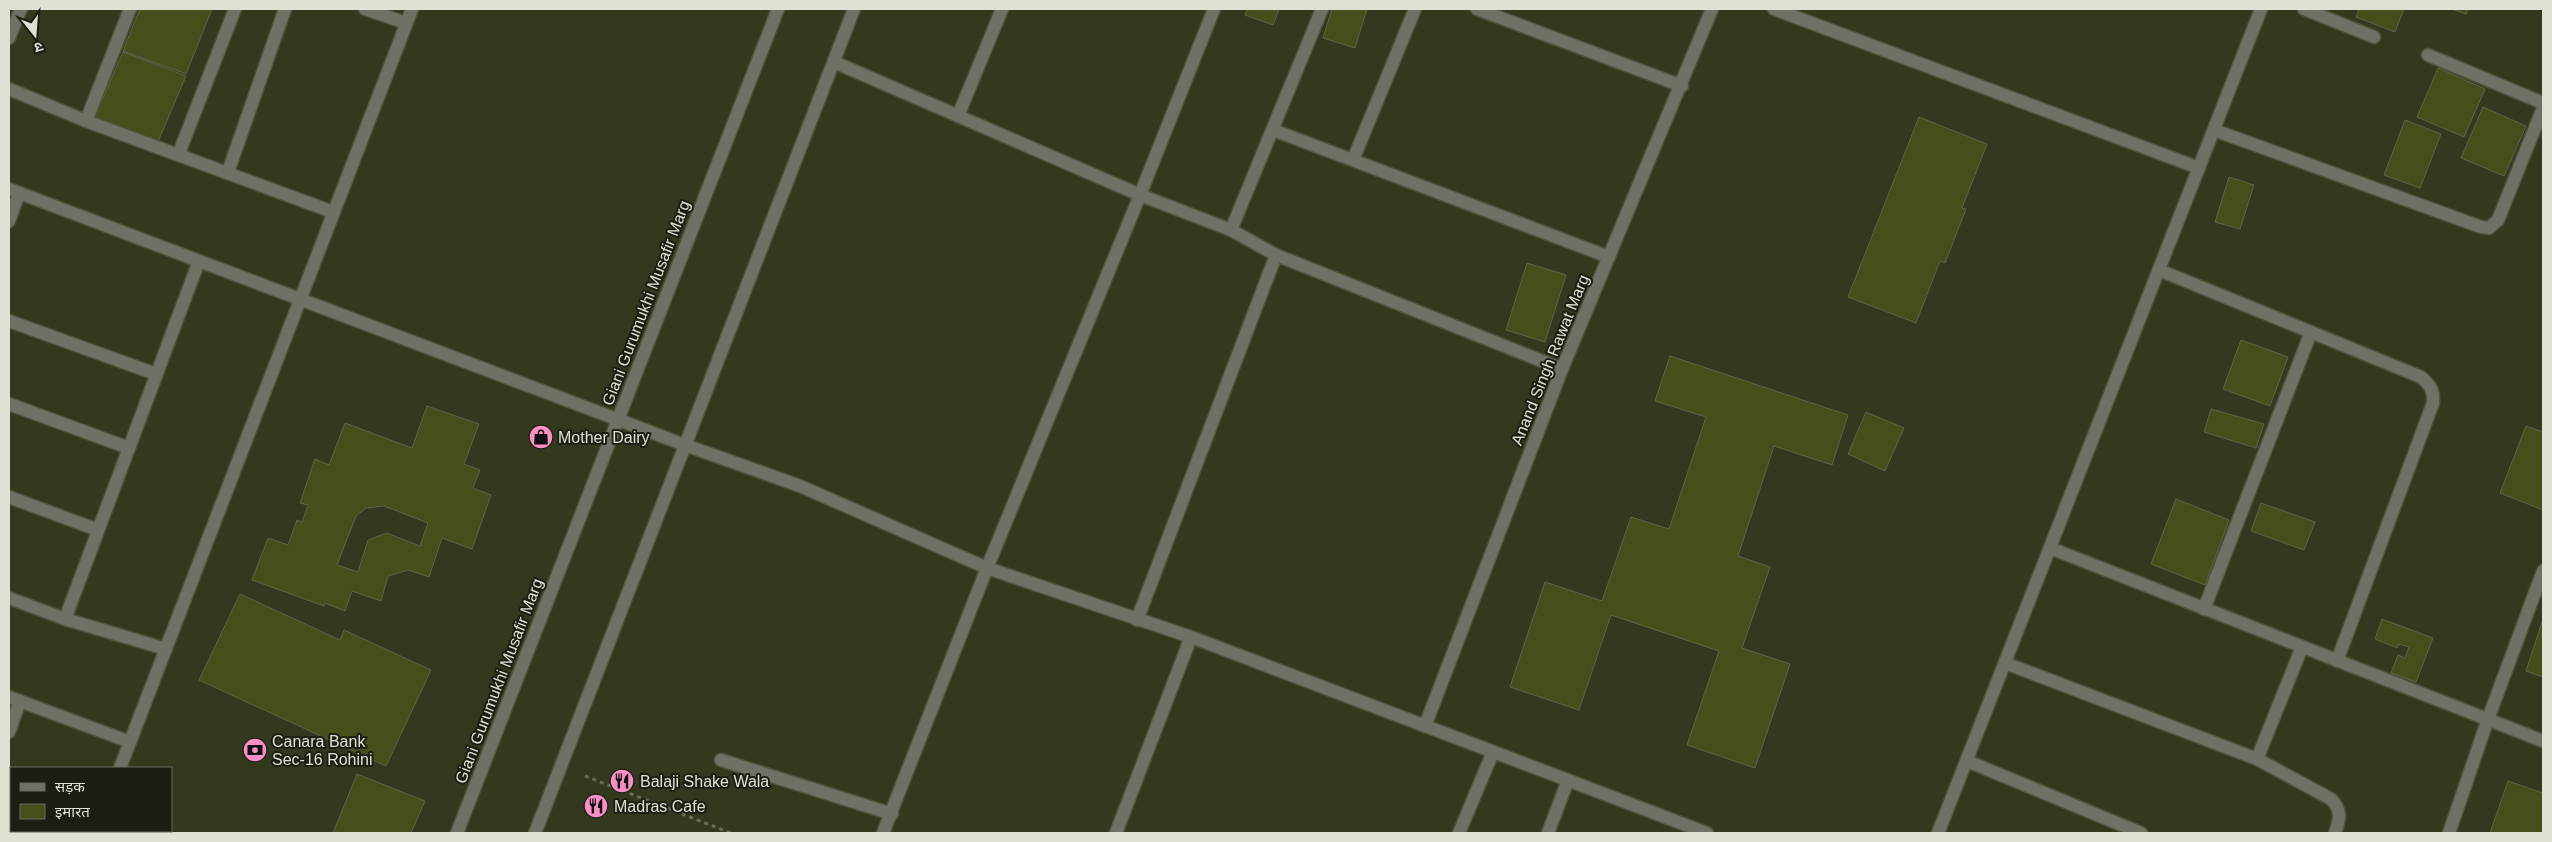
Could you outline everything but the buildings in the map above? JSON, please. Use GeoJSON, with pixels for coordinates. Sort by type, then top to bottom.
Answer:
{"type":"FeatureCollection","features":[{"type":"Feature","properties":{"kind":"street"},"geometry":{"type":"LineString","coordinates":[[9,38],[20,9]]}},
{"type":"Feature","properties":{"kind":"street"},"geometry":{"type":"LineString","coordinates":[[86,121],[130,9]]}},
{"type":"Feature","properties":{"kind":"street"},"geometry":{"type":"LineString","coordinates":[[179,154],[235,9]]}},
{"type":"Feature","properties":{"kind":"street"},"geometry":{"type":"LineString","coordinates":[[228,172],[285,9]]}},
{"type":"Feature","properties":{"kind":"street"},"geometry":{"type":"LineString","coordinates":[[365,9],[406,23]]}},
{"type":"Feature","properties":{"kind":"street"},"geometry":{"type":"LineString","coordinates":[[120,767],[412,9]]}},
{"type":"Feature","properties":{"kind":"street","name":"Giani Gurumukhi Musafir Marg"},"geometry":{"type":"LineString","coordinates":[[457,833],[778,9]]}},
{"type":"Feature","properties":{"kind":"street"},"geometry":{"type":"LineString","coordinates":[[535,833],[854,9]]}},
{"type":"Feature","properties":{"kind":"street"},"geometry":{"type":"LineString","coordinates":[[958,116],[1002,9]]}},
{"type":"Feature","properties":{"kind":"street"},"geometry":{"type":"LineString","coordinates":[[883,833],[987,568],[1214,9]]}},
{"type":"Feature","properties":{"kind":"street"},"geometry":{"type":"LineString","coordinates":[[1232,230],[1322,9]]}},
{"type":"Feature","properties":{"kind":"street"},"geometry":{"type":"LineString","coordinates":[[1353,160],[1415,9]]}},
{"type":"Feature","properties":{"kind":"street"},"geometry":{"type":"LineString","coordinates":[[1477,9],[1682,86]]}},
{"type":"Feature","properties":{"kind":"street","name":"Anand Singh Rawat Marg"},"geometry":{"type":"LineString","coordinates":[[1425,726],[1562,369],[1682,86],[1712,9]]}},
{"type":"Feature","properties":{"kind":"street"},"geometry":{"type":"LineString","coordinates":[[1774,9],[2199,168]]}},
{"type":"Feature","properties":{"kind":"street"},"geometry":{"type":"LineString","coordinates":[[1938,833],[2261,9]]}},
{"type":"Feature","properties":{"kind":"street"},"geometry":{"type":"LineString","coordinates":[[2304,9],[2374,37]]}},
{"type":"Feature","properties":{"kind":"street"},"geometry":{"type":"LineString","coordinates":[[2428,55],[2543,103]]}},
{"type":"Feature","properties":{"kind":"street"},"geometry":{"type":"LineString","coordinates":[[834,62],[1140,195],[1232,230],[1276,255],[1562,369]]}},
{"type":"Feature","properties":{"kind":"street"},"geometry":{"type":"LineString","coordinates":[[9,89],[86,121],[334,212]]}},
{"type":"Feature","properties":{"kind":"street"},"geometry":{"type":"LineString","coordinates":[[2214,130],[2481,227],[2489,228],[2498,220],[2543,108]]}},
{"type":"Feature","properties":{"kind":"street"},"geometry":{"type":"LineString","coordinates":[[1273,130],[1609,257]]}},
{"type":"Feature","properties":{"kind":"street"},"geometry":{"type":"LineString","coordinates":[[9,222],[14,191],[618,420],[800,486],[987,568],[1191,637],[1568,780],[1680,829],[1707,833]]}},
{"type":"Feature","properties":{"kind":"street"},"geometry":{"type":"LineString","coordinates":[[1137,620],[1276,255]]}},
{"type":"Feature","properties":{"kind":"street"},"geometry":{"type":"LineString","coordinates":[[65,619],[199,261]]}},
{"type":"Feature","properties":{"kind":"street"},"geometry":{"type":"LineString","coordinates":[[2158,270],[2421,376],[2430,384],[2434,393],[2433,403],[2337,660]]}},
{"type":"Feature","properties":{"kind":"street"},"geometry":{"type":"LineString","coordinates":[[9,320],[156,374]]}},
{"type":"Feature","properties":{"kind":"street"},"geometry":{"type":"LineString","coordinates":[[2204,609],[2311,332]]}},
{"type":"Feature","properties":{"kind":"street"},"geometry":{"type":"LineString","coordinates":[[9,404],[129,448]]}},
{"type":"Feature","properties":{"kind":"street"},"geometry":{"type":"LineString","coordinates":[[9,498],[98,530]]}},
{"type":"Feature","properties":{"kind":"street"},"geometry":{"type":"LineString","coordinates":[[2050,548],[2543,741]]}},
{"type":"Feature","properties":{"kind":"street"},"geometry":{"type":"LineString","coordinates":[[2449,833],[2488,719],[2543,571]]}},
{"type":"Feature","properties":{"kind":"street"},"geometry":{"type":"LineString","coordinates":[[9,598],[65,619],[166,649]]}},
{"type":"Feature","properties":{"kind":"street"},"geometry":{"type":"LineString","coordinates":[[1116,833],[1191,637]]}},
{"type":"Feature","properties":{"kind":"street"},"geometry":{"type":"LineString","coordinates":[[2257,759],[2302,647]]}},
{"type":"Feature","properties":{"kind":"street"},"geometry":{"type":"LineString","coordinates":[[2005,663],[2257,759],[2331,799],[2338,807],[2340,818],[2335,833]]}},
{"type":"Feature","properties":{"kind":"street"},"geometry":{"type":"LineString","coordinates":[[9,732],[14,699],[130,742]]}},
{"type":"Feature","properties":{"kind":"street"},"geometry":{"type":"LineString","coordinates":[[1459,833],[1493,752]]}},
{"type":"Feature","properties":{"kind":"street"},"geometry":{"type":"LineString","coordinates":[[721,760],[892,814]]}},
{"type":"Feature","properties":{"kind":"street"},"geometry":{"type":"LineString","coordinates":[[1966,761],[2141,833]]}},
{"type":"Feature","properties":{"kind":"street"},"geometry":{"type":"LineString","coordinates":[[1548,833],[1568,780]]}},
{"type":"Feature","properties":{"kind":"path"},"geometry":{"type":"LineString","coordinates":[[561,766],[731,833]]}},
{"type":"Feature","properties":{"kind":"place","name":"Mother Dairy"},"geometry":{"type":"Point","coordinates":[541,437]}},
{"type":"Feature","properties":{"kind":"place","name":"Canara Bank Sec-16 Rohini"},"geometry":{"type":"Point","coordinates":[255,750]}},
{"type":"Feature","properties":{"kind":"place","name":"Balaji Shake Wala"},"geometry":{"type":"Point","coordinates":[622,781]}},
{"type":"Feature","properties":{"kind":"place","name":"Madras Cafe"},"geometry":{"type":"Point","coordinates":[596,806]}}]}
